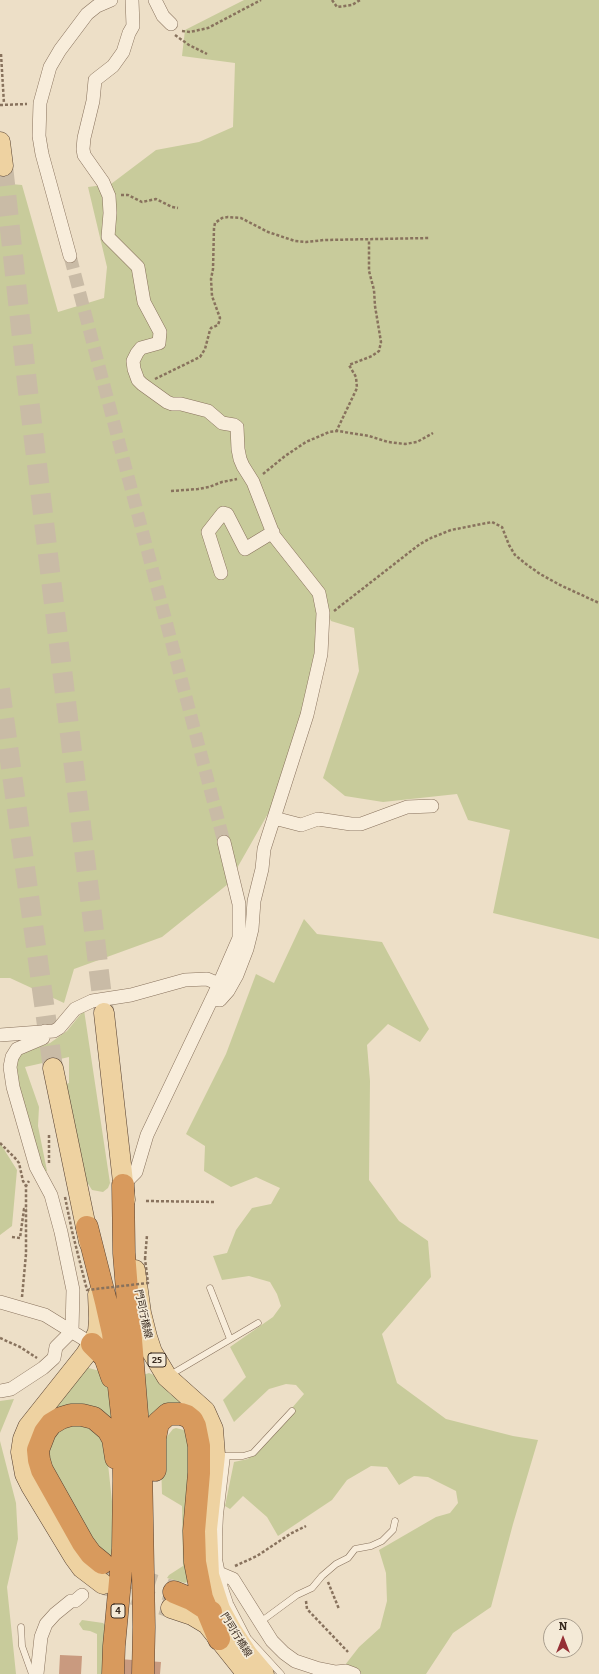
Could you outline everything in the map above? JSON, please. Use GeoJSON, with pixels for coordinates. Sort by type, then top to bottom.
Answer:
{"type":"FeatureCollection","features":[{"type":"Feature","properties":{"kind":"highway"},"geometry":{"type":"LineString","coordinates":[[123,1185],[124,1254],[141,1464],[144,1628],[143,1674]]}},
{"type":"Feature","properties":{"kind":"highway"},"geometry":{"type":"LineString","coordinates":[[87,1227],[106,1302],[112,1333],[122,1423],[124,1480],[123,1549]]}},
{"type":"Feature","properties":{"kind":"highway"},"geometry":{"type":"LineString","coordinates":[[92,1344],[100,1351],[108,1365],[122,1423]]}},
{"type":"Feature","properties":{"kind":"highway"},"geometry":{"type":"LineString","coordinates":[[144,1628],[154,1554],[156,1525],[156,1429],[158,1423],[168,1414],[181,1414],[192,1420],[197,1434],[199,1473],[194,1516],[193,1546],[198,1580],[203,1605],[225,1635]]}},
{"type":"Feature","properties":{"kind":"highway"},"geometry":{"type":"LineString","coordinates":[[102,1563],[91,1554],[82,1543],[42,1470],[39,1460],[38,1450],[45,1432],[51,1424],[61,1418],[71,1415],[94,1418],[108,1430],[112,1439],[118,1472],[123,1549]]}},
{"type":"Feature","properties":{"kind":"highway","name":"4"},"geometry":{"type":"LineString","coordinates":[[113,1674],[114,1646],[123,1549]]}},
{"type":"Feature","properties":{"kind":"highway"},"geometry":{"type":"LineString","coordinates":[[172,1600],[191,1599],[203,1605]]}},
{"type":"Feature","properties":{"kind":"main road"},"geometry":{"type":"LineString","coordinates":[[0,142],[3,166]]}},
{"type":"Feature","properties":{"kind":"main road","name":"門司行橋線"},"geometry":{"type":"LineString","coordinates":[[104,1013],[123,1185],[143,1319],[152,1352],[167,1377],[205,1411],[213,1429],[221,1456],[206,1529],[207,1560],[203,1605]]}},
{"type":"Feature","properties":{"kind":"main road"},"geometry":{"type":"LineString","coordinates":[[53,1068],[87,1227],[99,1307],[98,1332],[86,1354],[28,1427],[23,1439],[21,1452],[22,1463],[28,1480],[70,1551],[82,1568],[103,1584]]}},
{"type":"Feature","properties":{"kind":"main road","name":"門司行橋線"},"geometry":{"type":"LineString","coordinates":[[225,1635],[247,1674]]}},
{"type":"Feature","properties":{"kind":"main road","name":"門司行橋線"},"geometry":{"type":"LineString","coordinates":[[225,1635],[248,1655],[264,1674]]}},
{"type":"Feature","properties":{"kind":"street"},"geometry":{"type":"LineString","coordinates":[[70,256],[42,154],[39,136],[40,103],[50,67],[60,50],[87,14],[97,6],[111,0]]}},
{"type":"Feature","properties":{"kind":"street"},"geometry":{"type":"LineString","coordinates":[[132,0],[133,26],[129,32],[122,52],[113,66],[95,80],[93,101],[83,145],[84,155],[103,182],[109,196],[110,213],[108,237],[138,268],[144,302],[160,332],[159,343],[141,348],[133,361],[134,369],[138,380],[167,402],[208,411],[222,423],[237,427],[240,459],[253,482],[273,532],[319,594],[323,613],[321,654],[318,670],[306,715],[264,849],[262,869],[254,901],[252,929],[247,950],[237,975],[228,991],[220,1000],[212,998]]}},
{"type":"Feature","properties":{"kind":"street"},"geometry":{"type":"LineString","coordinates":[[155,0],[163,16],[171,24]]}},
{"type":"Feature","properties":{"kind":"street"},"geometry":{"type":"LineString","coordinates":[[221,574],[208,532],[223,513],[228,514],[245,549],[273,532]]}},
{"type":"Feature","properties":{"kind":"street"},"geometry":{"type":"LineString","coordinates":[[274,818],[301,825],[318,819],[361,824],[407,807],[432,806]]}},
{"type":"Feature","properties":{"kind":"street"},"geometry":{"type":"LineString","coordinates":[[123,1185],[136,1172],[154,1121],[219,984],[239,938],[239,904],[224,842]]}},
{"type":"Feature","properties":{"kind":"street"},"geometry":{"type":"LineString","coordinates":[[0,1035],[54,1031],[59,1028],[75,1009],[92,1001],[131,995],[185,980],[208,979],[219,984]]}},
{"type":"Feature","properties":{"kind":"street"},"geometry":{"type":"LineString","coordinates":[[0,1391],[11,1389],[54,1358],[56,1347],[72,1330],[74,1290],[44,1170],[13,1087],[10,1067],[12,1057],[17,1049],[44,1038],[45,1031]]}},
{"type":"Feature","properties":{"kind":"street"},"geometry":{"type":"LineString","coordinates":[[0,1302],[45,1315],[64,1327],[72,1330],[92,1344]]}},
{"type":"Feature","properties":{"kind":"street"},"geometry":{"type":"LineString","coordinates":[[221,1574],[233,1579],[259,1623],[272,1641],[284,1653],[295,1661],[316,1668],[336,1672],[346,1671],[354,1674]]}},
{"type":"Feature","properties":{"kind":"street"},"geometry":{"type":"LineString","coordinates":[[37,1674],[41,1637],[46,1624],[71,1601],[75,1601],[82,1596]]}},
{"type":"Feature","properties":{"kind":"lane"},"geometry":{"type":"LineString","coordinates":[[210,1288],[230,1339]]}},
{"type":"Feature","properties":{"kind":"lane"},"geometry":{"type":"LineString","coordinates":[[167,1377],[258,1323]]}},
{"type":"Feature","properties":{"kind":"lane"},"geometry":{"type":"LineString","coordinates":[[281,1674],[270,1664],[248,1638],[230,1604],[221,1574],[219,1559],[221,1456],[243,1456],[253,1453],[292,1411]]}},
{"type":"Feature","properties":{"kind":"lane"},"geometry":{"type":"LineString","coordinates":[[259,1623],[296,1596],[312,1588],[336,1564],[348,1558],[355,1549],[371,1546],[382,1541],[393,1530],[395,1521]]}},
{"type":"Feature","properties":{"kind":"lane"},"geometry":{"type":"LineString","coordinates":[[21,1627],[22,1646],[32,1674]]}},
{"type":"Feature","properties":{"kind":"path"},"geometry":{"type":"LineString","coordinates":[[171,24],[180,30],[190,32],[208,28],[261,0]]}},
{"type":"Feature","properties":{"kind":"path"},"geometry":{"type":"LineString","coordinates":[[332,0],[337,7],[352,4],[360,0]]}},
{"type":"Feature","properties":{"kind":"path"},"geometry":{"type":"LineString","coordinates":[[171,24],[172,31],[177,37],[206,54]]}},
{"type":"Feature","properties":{"kind":"path"},"geometry":{"type":"LineString","coordinates":[[1,54],[4,104]]}},
{"type":"Feature","properties":{"kind":"path"},"geometry":{"type":"LineString","coordinates":[[0,105],[31,104]]}},
{"type":"Feature","properties":{"kind":"path"},"geometry":{"type":"LineString","coordinates":[[109,196],[128,195],[142,202],[156,199],[172,207],[178,208]]}},
{"type":"Feature","properties":{"kind":"path"},"geometry":{"type":"LineString","coordinates":[[143,385],[200,357],[205,349],[211,328],[218,325],[220,318],[212,296],[211,279],[213,269],[214,228],[215,223],[222,218],[241,218],[268,232],[295,241],[306,242],[324,240],[430,238]]}},
{"type":"Feature","properties":{"kind":"path"},"geometry":{"type":"LineString","coordinates":[[336,432],[357,388],[356,377],[349,365],[372,356],[379,351],[381,342],[374,290],[369,272],[369,240]]}},
{"type":"Feature","properties":{"kind":"path"},"geometry":{"type":"LineString","coordinates":[[171,491],[209,487],[236,479],[253,482],[285,456],[316,436],[336,432],[368,436],[388,442],[405,444],[417,442],[433,433]]}},
{"type":"Feature","properties":{"kind":"path"},"geometry":{"type":"LineString","coordinates":[[323,613],[333,612],[420,544],[431,538],[451,530],[492,522],[502,527],[509,545],[515,555],[526,564],[560,585],[599,603]]}},
{"type":"Feature","properties":{"kind":"path"},"geometry":{"type":"LineString","coordinates":[[26,1186],[44,1170],[49,1133]]}},
{"type":"Feature","properties":{"kind":"path"},"geometry":{"type":"LineString","coordinates":[[0,1143],[19,1163],[23,1181],[26,1186],[26,1254],[20,1307]]}},
{"type":"Feature","properties":{"kind":"path"},"geometry":{"type":"LineString","coordinates":[[65,1197],[87,1290],[148,1283],[146,1259],[147,1235]]}},
{"type":"Feature","properties":{"kind":"path"},"geometry":{"type":"LineString","coordinates":[[146,1201],[216,1202]]}},
{"type":"Feature","properties":{"kind":"path"},"geometry":{"type":"LineString","coordinates":[[12,1237],[20,1238],[24,1209],[27,1209]]}},
{"type":"Feature","properties":{"kind":"path"},"geometry":{"type":"LineString","coordinates":[[0,1338],[20,1347],[48,1363]]}},
{"type":"Feature","properties":{"kind":"path"},"geometry":{"type":"LineString","coordinates":[[221,1574],[257,1556],[290,1534],[306,1526]]}},
{"type":"Feature","properties":{"kind":"path"},"geometry":{"type":"LineString","coordinates":[[325,1574],[338,1609]]}},
{"type":"Feature","properties":{"kind":"path"},"geometry":{"type":"LineString","coordinates":[[305,1592],[307,1609],[348,1652]]}},
{"type":"Feature","properties":{"kind":"green space"},"geometry":{"type":"Polygon","coordinates":[[[244,0],[599,0],[599,939],[493,913],[510,830],[468,820],[457,794],[383,802],[345,796],[323,778],[359,671],[354,628],[331,621],[324,606],[323,667],[286,782],[228,884],[162,937],[74,969],[64,1003],[10,978],[0,978],[0,183],[22,185],[58,312],[104,298],[107,267],[88,187],[111,184],[156,150],[199,142],[233,127],[235,63],[182,56],[185,30],[244,0]]]}},
{"type":"Feature","properties":{"kind":"green space"},"geometry":{"type":"Polygon","coordinates":[[[304,919],[317,934],[382,942],[429,1029],[420,1042],[388,1024],[367,1045],[370,1081],[369,1180],[399,1221],[428,1241],[431,1277],[382,1334],[397,1383],[446,1419],[513,1436],[538,1440],[513,1524],[491,1607],[453,1633],[426,1674],[338,1674],[359,1647],[380,1628],[387,1601],[386,1573],[379,1550],[436,1517],[450,1513],[458,1503],[456,1491],[428,1477],[414,1476],[399,1485],[387,1467],[371,1466],[347,1480],[332,1500],[278,1536],[267,1517],[243,1496],[230,1509],[225,1506],[234,1462],[248,1459],[304,1394],[296,1385],[286,1384],[269,1389],[234,1422],[223,1400],[246,1377],[230,1347],[273,1317],[281,1306],[277,1294],[270,1282],[249,1276],[222,1280],[213,1256],[227,1253],[236,1230],[252,1208],[271,1204],[280,1188],[256,1177],[231,1187],[204,1171],[205,1146],[186,1134],[226,1054],[256,974],[274,983],[304,919]]]}},
{"type":"Feature","properties":{"kind":"green space"},"geometry":{"type":"Polygon","coordinates":[[[84,1010],[110,1183],[108,1188],[103,1192],[92,1190],[85,1179],[66,1084],[69,1083],[69,1057],[25,1067],[39,1107],[38,1126],[47,1171],[44,1171],[18,1085],[15,1063],[22,1053],[50,1043],[67,1031],[84,1010]]]}},
{"type":"Feature","properties":{"kind":"green space"},"geometry":{"type":"Polygon","coordinates":[[[0,1143],[17,1170],[12,1226],[0,1235],[0,1143]]]}},
{"type":"Feature","properties":{"kind":"green space"},"geometry":{"type":"Polygon","coordinates":[[[85,1367],[107,1373],[113,1416],[110,1418],[45,1418],[85,1367]]]}},
{"type":"Feature","properties":{"kind":"green space"},"geometry":{"type":"Polygon","coordinates":[[[149,1373],[154,1375],[170,1394],[187,1406],[151,1420],[146,1416],[143,1375],[149,1373]]]}},
{"type":"Feature","properties":{"kind":"green space"},"geometry":{"type":"Polygon","coordinates":[[[14,1399],[0,1433],[0,1401],[14,1399]]]}},
{"type":"Feature","properties":{"kind":"green space"},"geometry":{"type":"Polygon","coordinates":[[[78,1422],[94,1427],[106,1445],[115,1530],[112,1558],[96,1544],[51,1469],[47,1457],[54,1432],[78,1422]]]}},
{"type":"Feature","properties":{"kind":"green space"},"geometry":{"type":"Polygon","coordinates":[[[176,1428],[184,1430],[189,1434],[189,1581],[185,1583],[167,1578],[183,1566],[182,1506],[162,1494],[161,1461],[165,1439],[173,1429],[176,1428]]]}},
{"type":"Feature","properties":{"kind":"green space"},"geometry":{"type":"Polygon","coordinates":[[[0,1441],[16,1503],[18,1539],[7,1587],[16,1674],[0,1674],[0,1441]]]}},
{"type":"Feature","properties":{"kind":"green space"},"geometry":{"type":"Polygon","coordinates":[[[82,1620],[103,1623],[105,1625],[104,1674],[97,1674],[97,1634],[83,1630],[79,1624],[82,1620]]]}},
{"type":"Feature","properties":{"kind":"building"},"geometry":{"type":"Polygon","coordinates":[[[60,1655],[82,1656],[81,1674],[59,1674],[60,1655]]]}},
{"type":"Feature","properties":{"kind":"building"},"geometry":{"type":"Polygon","coordinates":[[[119,1659],[161,1662],[160,1674],[118,1674],[119,1659]]]}},
{"type":"Feature","properties":{"kind":"tunnel"},"geometry":{"type":"LineString","coordinates":[[3,166],[27,383],[104,1013]]}},
{"type":"Feature","properties":{"kind":"tunnel"},"geometry":{"type":"LineString","coordinates":[[70,256],[224,842]]}},
{"type":"Feature","properties":{"kind":"tunnel"},"geometry":{"type":"LineString","coordinates":[[0,689],[53,1068]]}},
{"type":"Feature","properties":{"kind":"tunnel"},"geometry":{"type":"LineString","coordinates":[[104,1565],[127,1576],[174,1592]]}},
{"type":"Feature","properties":{"kind":"tunnel"},"geometry":{"type":"LineString","coordinates":[[105,1585],[171,1608]]}}]}
